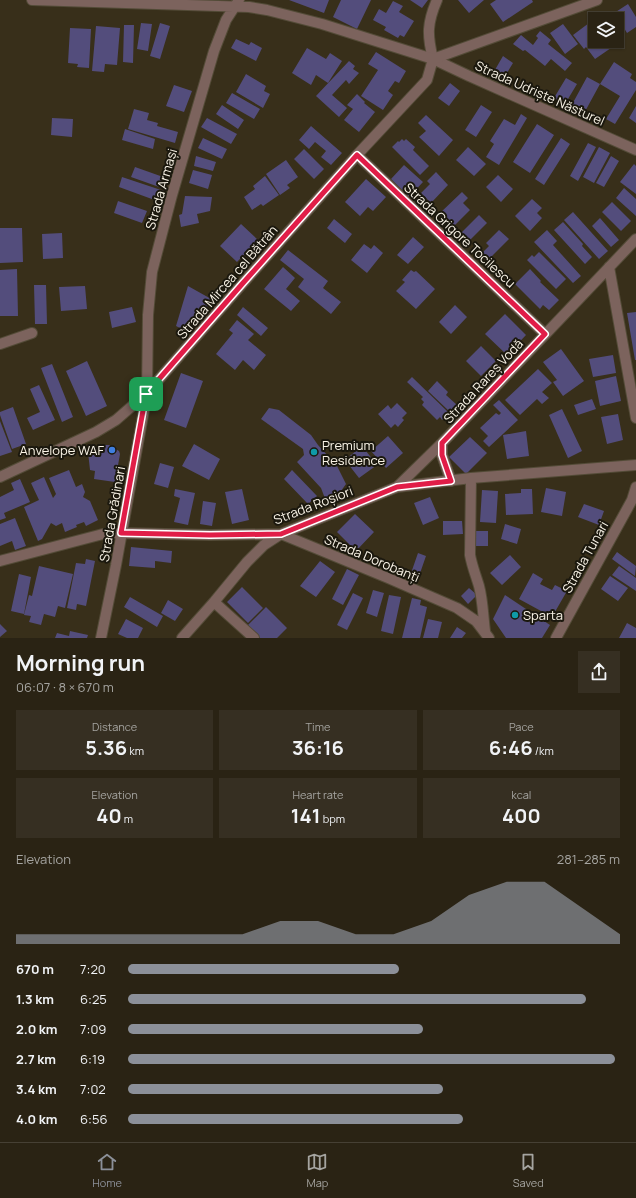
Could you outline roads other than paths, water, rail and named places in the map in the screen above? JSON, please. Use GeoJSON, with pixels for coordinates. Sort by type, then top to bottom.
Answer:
{"type":"FeatureCollection","features":[{"type":"Feature","properties":{"kind":"street","name":"Strada Udriște Năsturel"},"geometry":{"type":"LineString","coordinates":[[32,0],[236,3],[267,10],[322,24],[433,59],[636,150]]}},
{"type":"Feature","properties":{"kind":"street"},"geometry":{"type":"LineString","coordinates":[[437,0],[430,17],[429,31],[429,44],[433,59],[597,0]]}},
{"type":"Feature","properties":{"kind":"street","name":"Strada Armași"},"geometry":{"type":"LineString","coordinates":[[146,394],[148,315],[152,272],[172,195],[220,32],[236,3]]}},
{"type":"Feature","properties":{"kind":"street","name":"Strada Mircea cel Bătrân"},"geometry":{"type":"LineString","coordinates":[[0,477],[96,432],[116,420],[146,394],[357,155],[427,80],[433,59]]}},
{"type":"Feature","properties":{"kind":"street","name":"Strada Grigore Tocilescu"},"geometry":{"type":"LineString","coordinates":[[357,155],[545,334]]}},
{"type":"Feature","properties":{"kind":"street","name":"Strada Rareș Vodă"},"geometry":{"type":"LineString","coordinates":[[397,487],[442,443],[636,239]]}},
{"type":"Feature","properties":{"kind":"street"},"geometry":{"type":"LineString","coordinates":[[610,267],[636,418]]}},
{"type":"Feature","properties":{"kind":"street"},"geometry":{"type":"LineString","coordinates":[[0,344],[32,333]]}},
{"type":"Feature","properties":{"kind":"street","name":"Strada Grădinari"},"geometry":{"type":"LineString","coordinates":[[101,638],[146,394]]}},
{"type":"Feature","properties":{"kind":"street"},"geometry":{"type":"LineString","coordinates":[[442,443],[442,455],[451,481]]}},
{"type":"Feature","properties":{"kind":"street","name":"Strada Roșiori"},"geometry":{"type":"LineString","coordinates":[[0,561],[103,534],[281,534],[397,487],[471,478],[636,465]]}},
{"type":"Feature","properties":{"kind":"street"},"geometry":{"type":"LineString","coordinates":[[471,478],[470,555],[472,568],[479,586],[487,634]]}},
{"type":"Feature","properties":{"kind":"street","name":"Strada Tunari"},"geometry":{"type":"LineString","coordinates":[[556,638],[632,500],[636,488]]}},
{"type":"Feature","properties":{"kind":"street"},"geometry":{"type":"LineString","coordinates":[[182,638],[247,562],[264,545],[281,534]]}},
{"type":"Feature","properties":{"kind":"street","name":"Strada Dorobanți"},"geometry":{"type":"LineString","coordinates":[[281,534],[457,608],[476,621],[487,634]]}},
{"type":"Feature","properties":{"kind":"street"},"geometry":{"type":"LineString","coordinates":[[214,602],[254,638]]}},
{"type":"Feature","properties":{"kind":"place","name":"Anvelope WAF"},"geometry":{"type":"Point","coordinates":[112,450]}},
{"type":"Feature","properties":{"kind":"place","name":"Premium Residence"},"geometry":{"type":"Point","coordinates":[314,452]}},
{"type":"Feature","properties":{"kind":"place","name":"Sparta"},"geometry":{"type":"Point","coordinates":[515,615]}}]}
